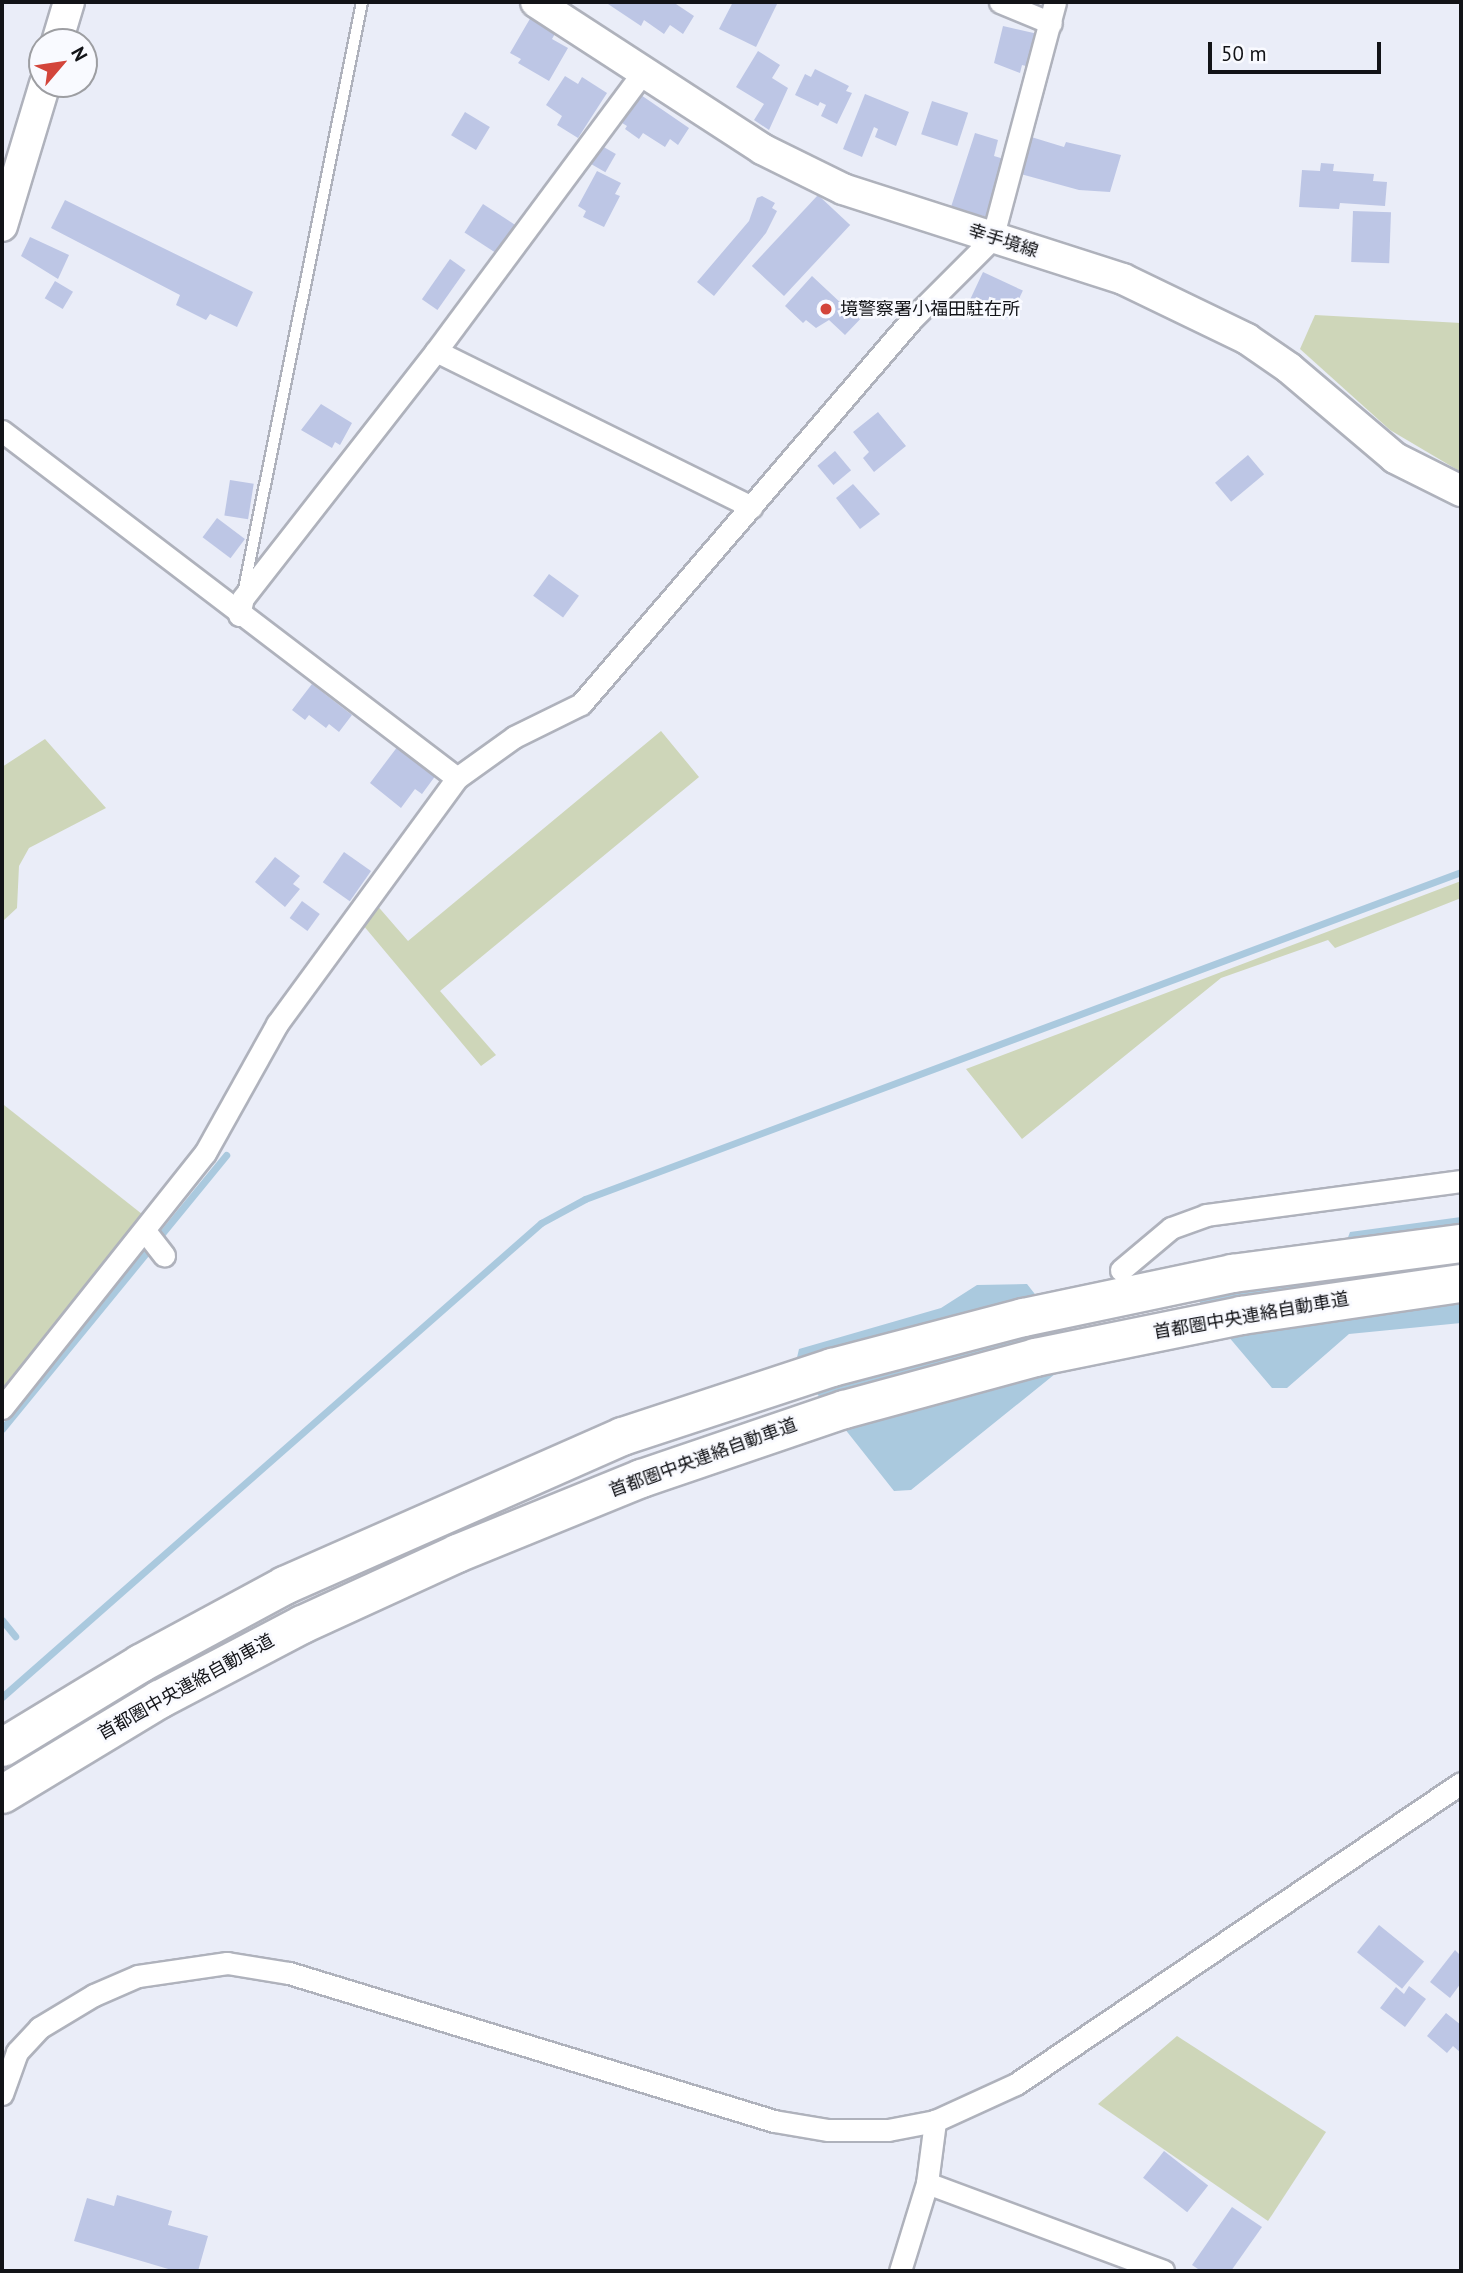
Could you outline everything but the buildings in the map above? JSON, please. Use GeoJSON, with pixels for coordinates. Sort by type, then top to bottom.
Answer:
{"type":"FeatureCollection","features":[{"type":"Feature","properties":{"kind":"highway"},"geometry":{"type":"LineString","coordinates":[[2,1747],[140,1663],[284,1585],[622,1436],[832,1367],[1023,1317],[1232,1273],[1461,1243]]}},
{"type":"Feature","properties":{"kind":"highway","name":"首都圏中央連絡自動車道"},"geometry":{"type":"LineString","coordinates":[[2,1794],[159,1699],[302,1623],[457,1553],[641,1478],[844,1409],[1035,1357],[1241,1315],[1461,1283]]}},
{"type":"Feature","properties":{"kind":"main road"},"geometry":{"type":"LineString","coordinates":[[61,28],[69,2]]}},
{"type":"Feature","properties":{"kind":"main road","name":"幸手境線"},"geometry":{"type":"LineString","coordinates":[[543,4],[642,74],[762,149],[844,188],[992,239],[1123,279],[1247,339],[1289,368],[1395,458],[1461,491]]}},
{"type":"Feature","properties":{"kind":"main road"},"geometry":{"type":"LineString","coordinates":[[2,226],[41,98]]}},
{"type":"Feature","properties":{"kind":"street"},"geometry":{"type":"LineString","coordinates":[[1000,2],[1051,23]]}},
{"type":"Feature","properties":{"kind":"street"},"geometry":{"type":"LineString","coordinates":[[2,1408],[146,1232],[205,1153],[277,1024],[457,778],[514,737],[581,704],[912,318],[992,239],[1055,2]]}},
{"type":"Feature","properties":{"kind":"street"},"geometry":{"type":"LineString","coordinates":[[241,606],[436,351],[642,74]]}},
{"type":"Feature","properties":{"kind":"street"},"geometry":{"type":"LineString","coordinates":[[436,351],[751,507]]}},
{"type":"Feature","properties":{"kind":"street"},"geometry":{"type":"LineString","coordinates":[[2,431],[241,606],[457,778]]}},
{"type":"Feature","properties":{"kind":"street"},"geometry":{"type":"LineString","coordinates":[[1121,1270],[1171,1228],[1206,1215],[1461,1181]]}},
{"type":"Feature","properties":{"kind":"street"},"geometry":{"type":"LineString","coordinates":[[146,1232],[164,1255]]}},
{"type":"Feature","properties":{"kind":"street"},"geometry":{"type":"LineString","coordinates":[[2,2094],[17,2052],[39,2028],[94,1995],[138,1976],[227,1963],[289,1973],[774,2121],[828,2130],[888,2130],[935,2121],[1016,2084],[1461,1783]]}},
{"type":"Feature","properties":{"kind":"street"},"geometry":{"type":"LineString","coordinates":[[900,2271],[927,2183],[935,2121]]}},
{"type":"Feature","properties":{"kind":"street"},"geometry":{"type":"LineString","coordinates":[[927,2183],[1163,2271]]}},
{"type":"Feature","properties":{"kind":"lane"},"geometry":{"type":"LineString","coordinates":[[241,606],[362,2]]}},
{"type":"Feature","properties":{"kind":"green space"},"geometry":{"type":"Polygon","coordinates":[[[1315,315],[1461,323],[1461,472],[1390,430],[1300,349],[1315,315]]]}},
{"type":"Feature","properties":{"kind":"green space"},"geometry":{"type":"Polygon","coordinates":[[[661,731],[699,777],[440,991],[496,1055],[481,1066],[363,925],[375,903],[408,941],[661,731]]]}},
{"type":"Feature","properties":{"kind":"green space"},"geometry":{"type":"Polygon","coordinates":[[[45,739],[106,808],[29,848],[19,866],[17,908],[3,921],[2,767],[45,739]]]}},
{"type":"Feature","properties":{"kind":"green space"},"geometry":{"type":"Polygon","coordinates":[[[1461,881],[1461,898],[1335,948],[1328,940],[1221,978],[1022,1139],[966,1069],[1461,881]]]}},
{"type":"Feature","properties":{"kind":"green space"},"geometry":{"type":"Polygon","coordinates":[[[4,1105],[147,1218],[2,1395],[2,1107],[4,1105]]]}},
{"type":"Feature","properties":{"kind":"green space"},"geometry":{"type":"Polygon","coordinates":[[[1177,2036],[1326,2132],[1268,2221],[1098,2104],[1177,2036]]]}},
{"type":"Feature","properties":{"kind":"water"},"geometry":{"type":"Polygon","coordinates":[[[1461,1217],[1461,1323],[1349,1334],[1287,1388],[1272,1388],[1200,1303],[1200,1289],[1344,1248],[1350,1232],[1461,1217]]]}},
{"type":"Feature","properties":{"kind":"water"},"geometry":{"type":"Polygon","coordinates":[[[1027,1284],[1081,1353],[911,1490],[894,1491],[795,1366],[799,1349],[941,1308],[977,1285],[1027,1284]]]}},
{"type":"Feature","properties":{"kind":"waterway"},"geometry":{"type":"LineString","coordinates":[[2,1697],[541,1223],[585,1199],[1461,872]]}},
{"type":"Feature","properties":{"kind":"waterway"},"geometry":{"type":"LineString","coordinates":[[2,1429],[226,1155]]}},
{"type":"Feature","properties":{"kind":"waterway"},"geometry":{"type":"LineString","coordinates":[[2,1620],[15,1636]]}},
{"type":"Feature","properties":{"kind":"place","name":"境警察署小福田駐在所"},"geometry":{"type":"Point","coordinates":[826,309]}}]}
